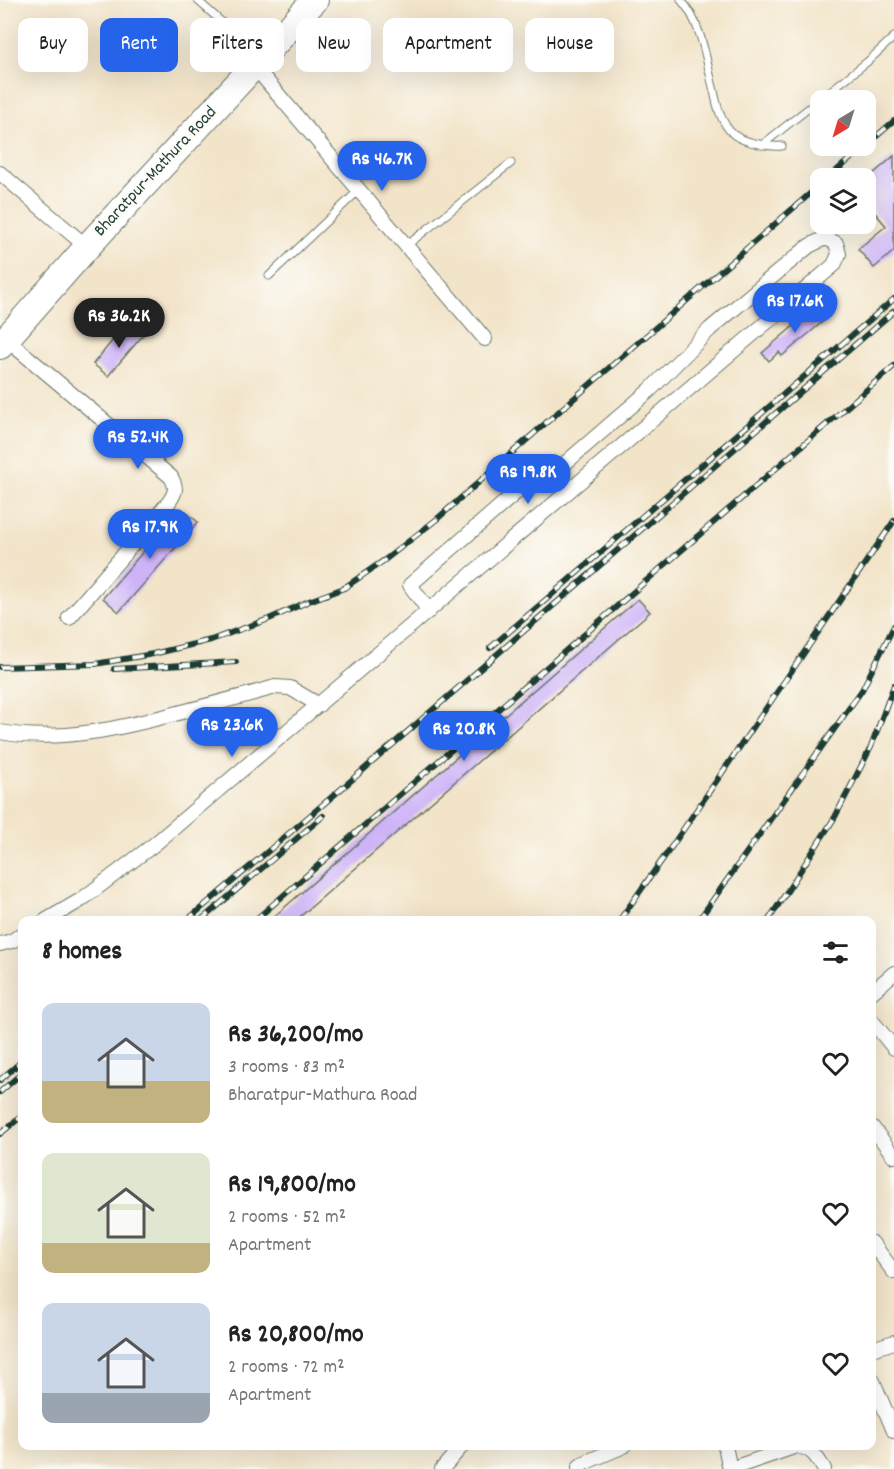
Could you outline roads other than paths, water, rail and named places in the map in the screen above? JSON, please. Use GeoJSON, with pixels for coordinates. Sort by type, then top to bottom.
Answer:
{"type":"FeatureCollection","features":[{"type":"Feature","properties":{"kind":"highway","name":"Bharatpur-Mathura Road"},"geometry":{"type":"LineString","coordinates":[[284,34],[315,0]]}},
{"type":"Feature","properties":{"kind":"highway","name":"Bharatpur-Mathura Road"},"geometry":{"type":"LineString","coordinates":[[3,343],[87,247],[249,72]]}},
{"type":"Feature","properties":{"kind":"street"},"geometry":{"type":"LineString","coordinates":[[266,72],[359,190],[485,339]]}},
{"type":"Feature","properties":{"kind":"street"},"geometry":{"type":"LineString","coordinates":[[0,173],[87,247]]}},
{"type":"Feature","properties":{"kind":"street"},"geometry":{"type":"LineString","coordinates":[[54,916],[81,900],[156,843],[319,705],[834,265],[839,254],[836,243],[825,238],[809,246],[710,329],[650,390],[587,445],[555,472],[536,475],[410,585],[429,611]]}},
{"type":"Feature","properties":{"kind":"street"},"geometry":{"type":"LineString","coordinates":[[3,343],[171,477],[176,485],[176,493],[170,502],[69,618]]}},
{"type":"Feature","properties":{"kind":"street"},"geometry":{"type":"LineString","coordinates":[[0,732],[20,735],[61,735],[93,732],[135,724],[275,687],[290,688],[319,705]]}},
{"type":"Feature","properties":{"kind":"street"},"geometry":{"type":"LineString","coordinates":[[0,944],[18,936]]}},
{"type":"Feature","properties":{"kind":"street"},"geometry":{"type":"LineString","coordinates":[[876,989],[894,973]]}},
{"type":"Feature","properties":{"kind":"street"},"geometry":{"type":"LineString","coordinates":[[876,1026],[894,1048]]}},
{"type":"Feature","properties":{"kind":"street"},"geometry":{"type":"LineString","coordinates":[[876,1132],[894,1156]]}},
{"type":"Feature","properties":{"kind":"street"},"geometry":{"type":"LineString","coordinates":[[876,1247],[894,1272]]}},
{"type":"Feature","properties":{"kind":"street"},"geometry":{"type":"LineString","coordinates":[[876,1348],[894,1342]]}},
{"type":"Feature","properties":{"kind":"street"},"geometry":{"type":"LineString","coordinates":[[876,1388],[894,1431]]}},
{"type":"Feature","properties":{"kind":"street"},"geometry":{"type":"LineString","coordinates":[[442,1469],[459,1450]]}},
{"type":"Feature","properties":{"kind":"street"},"geometry":{"type":"LineString","coordinates":[[579,1469],[584,1462],[614,1450]]}},
{"type":"Feature","properties":{"kind":"street"},"geometry":{"type":"LineString","coordinates":[[726,1450],[730,1469],[785,1450]]}},
{"type":"Feature","properties":{"kind":"street"},"geometry":{"type":"LineString","coordinates":[[809,1450],[824,1469]]}},
{"type":"Feature","properties":{"kind":"lane"},"geometry":{"type":"LineString","coordinates":[[197,0],[215,18]]}},
{"type":"Feature","properties":{"kind":"lane"},"geometry":{"type":"LineString","coordinates":[[681,0],[698,28],[722,120],[731,132],[742,140],[762,145],[782,146]]}},
{"type":"Feature","properties":{"kind":"lane"},"geometry":{"type":"LineString","coordinates":[[762,145],[867,62],[894,37]]}},
{"type":"Feature","properties":{"kind":"lane"},"geometry":{"type":"LineString","coordinates":[[406,246],[511,163]]}},
{"type":"Feature","properties":{"kind":"lane"},"geometry":{"type":"LineString","coordinates":[[269,276],[359,190]]}},
{"type":"Feature","properties":{"kind":"railway"},"geometry":{"type":"LineString","coordinates":[[840,168],[894,121]]}},
{"type":"Feature","properties":{"kind":"railway"},"geometry":{"type":"LineString","coordinates":[[0,667],[95,664],[153,654],[211,640],[344,588],[437,519],[810,194]]}},
{"type":"Feature","properties":{"kind":"railway"},"geometry":{"type":"LineString","coordinates":[[490,648],[894,299]]}},
{"type":"Feature","properties":{"kind":"railway"},"geometry":{"type":"LineString","coordinates":[[192,916],[894,311]]}},
{"type":"Feature","properties":{"kind":"railway"},"geometry":{"type":"LineString","coordinates":[[260,916],[894,366]]}},
{"type":"Feature","properties":{"kind":"railway"},"geometry":{"type":"LineString","coordinates":[[623,916],[894,521]]}},
{"type":"Feature","properties":{"kind":"railway"},"geometry":{"type":"LineString","coordinates":[[702,916],[862,690],[894,626]]}},
{"type":"Feature","properties":{"kind":"railway"},"geometry":{"type":"LineString","coordinates":[[114,669],[236,662]]}},
{"type":"Feature","properties":{"kind":"railway"},"geometry":{"type":"LineString","coordinates":[[771,916],[835,817],[871,747],[894,685]]}},
{"type":"Feature","properties":{"kind":"railway"},"geometry":{"type":"LineString","coordinates":[[206,916],[323,816]]}},
{"type":"Feature","properties":{"kind":"railway"},"geometry":{"type":"LineString","coordinates":[[0,1080],[18,1064]]}},
{"type":"Feature","properties":{"kind":"railway"},"geometry":{"type":"LineString","coordinates":[[0,1092],[18,1076]]}},
{"type":"Feature","properties":{"kind":"railway"},"geometry":{"type":"LineString","coordinates":[[0,1134],[18,1119]]}}]}
